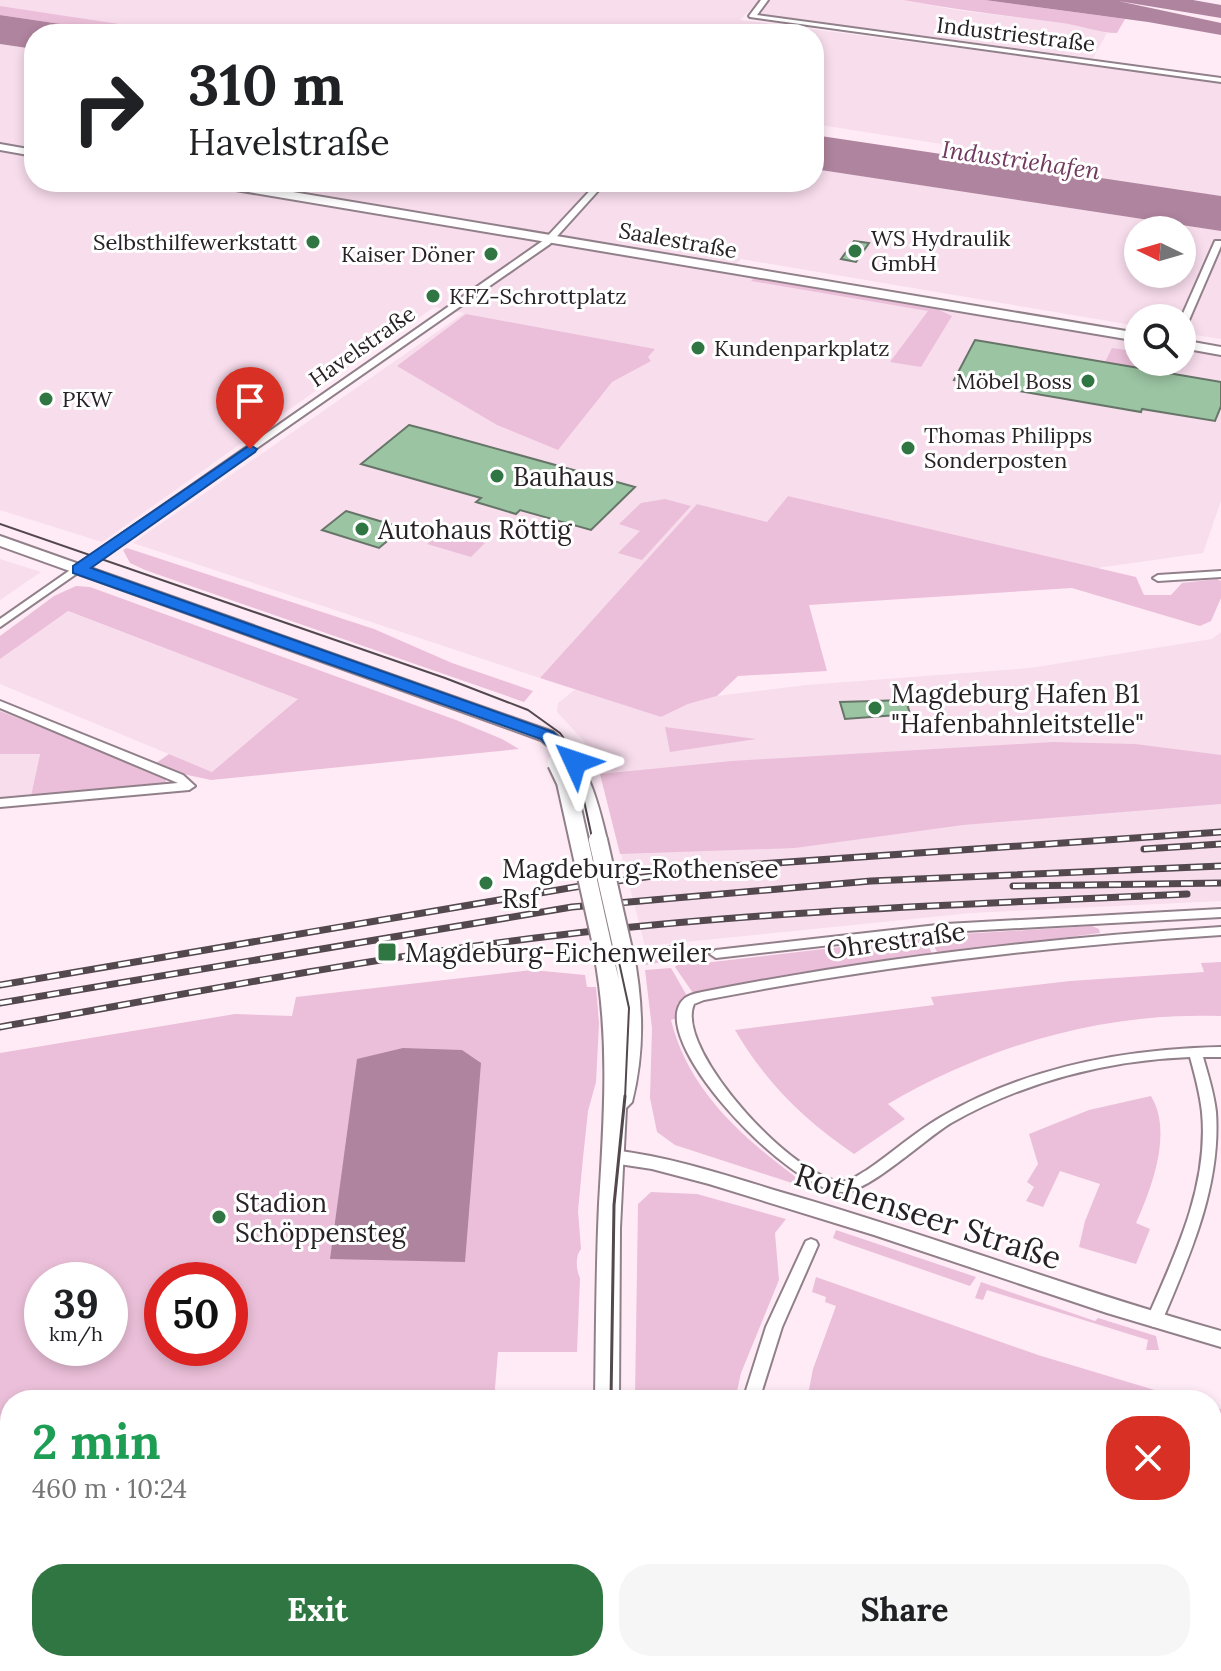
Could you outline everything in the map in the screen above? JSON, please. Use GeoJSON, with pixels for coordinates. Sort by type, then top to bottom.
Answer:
{"type":"FeatureCollection","features":[{"type":"Feature","properties":{"kind":"main road"},"geometry":{"type":"LineString","coordinates":[[0,147],[24,151]]}},
{"type":"Feature","properties":{"kind":"main road","name":"Saalestraße"},"geometry":{"type":"LineString","coordinates":[[271,192],[1124,335]]}},
{"type":"Feature","properties":{"kind":"main road"},"geometry":{"type":"LineString","coordinates":[[1196,347],[1221,351]]}},
{"type":"Feature","properties":{"kind":"main road"},"geometry":{"type":"LineString","coordinates":[[0,541],[521,727],[560,756],[584,781],[614,951],[635,1038],[633,1062],[618,1116],[613,1157],[607,1390]]}},
{"type":"Feature","properties":{"kind":"street","name":"Industriestraße"},"geometry":{"type":"LineString","coordinates":[[765,0],[752,14],[758,18],[803,24]]}},
{"type":"Feature","properties":{"kind":"street","name":"Industriestraße"},"geometry":{"type":"LineString","coordinates":[[824,27],[1221,80]]}},
{"type":"Feature","properties":{"kind":"street","name":"Havelstraße"},"geometry":{"type":"LineString","coordinates":[[0,624],[551,239],[593,192]]}},
{"type":"Feature","properties":{"kind":"street"},"geometry":{"type":"LineString","coordinates":[[1192,304],[1218,243]]}},
{"type":"Feature","properties":{"kind":"street"},"geometry":{"type":"LineString","coordinates":[[1158,578],[1221,574]]}},
{"type":"Feature","properties":{"kind":"street"},"geometry":{"type":"LineString","coordinates":[[0,704],[179,778],[189,786],[0,803]]}},
{"type":"Feature","properties":{"kind":"street","name":"Ohrestraße"},"geometry":{"type":"LineString","coordinates":[[716,954],[946,928],[1221,913]]}},
{"type":"Feature","properties":{"kind":"street"},"geometry":{"type":"LineString","coordinates":[[1101,918],[1109,937]]}},
{"type":"Feature","properties":{"kind":"street","name":"Ohrestraße"},"geometry":{"type":"LineString","coordinates":[[692,999],[912,960],[1109,937],[1221,931]]}},
{"type":"Feature","properties":{"kind":"street","name":"Rothenseer Straße"},"geometry":{"type":"LineString","coordinates":[[692,999],[685,1007],[685,1025],[712,1082],[754,1130],[814,1177],[833,1186],[855,1184],[950,1118],[1031,1083],[1114,1058],[1195,1051]]}},
{"type":"Feature","properties":{"kind":"street"},"geometry":{"type":"LineString","coordinates":[[1154,1321],[1194,1221],[1208,1174],[1209,1113],[1195,1051],[1221,1052]]}},
{"type":"Feature","properties":{"kind":"street","name":"Rothenseer Straße"},"geometry":{"type":"LineString","coordinates":[[613,1157],[653,1162],[798,1203],[1154,1321],[1221,1339]]}},
{"type":"Feature","properties":{"kind":"street"},"geometry":{"type":"LineString","coordinates":[[754,1390],[774,1327],[811,1245]]}},
{"type":"Feature","properties":{"kind":"shaded area"},"geometry":{"type":"Polygon","coordinates":[[[0,0],[760,0],[740,20],[771,24],[120,24],[0,6],[0,0]]]}},
{"type":"Feature","properties":{"kind":"shaded area"},"geometry":{"type":"Polygon","coordinates":[[[770,0],[903,0],[956,10],[1073,24],[1107,33],[1093,58],[763,15],[762,10],[770,0]]]}},
{"type":"Feature","properties":{"kind":"shaded area"},"geometry":{"type":"Polygon","coordinates":[[[903,0],[985,0],[1125,19],[1117,33],[1110,33],[1069,24],[903,0]]]}},
{"type":"Feature","properties":{"kind":"shaded area"},"geometry":{"type":"Polygon","coordinates":[[[985,0],[1193,0],[1221,5],[1221,18],[1118,1],[1221,23],[1221,35],[1148,22],[985,0]]]}},
{"type":"Feature","properties":{"kind":"shaded area"},"geometry":{"type":"Polygon","coordinates":[[[0,6],[120,24],[61,24],[0,15],[0,6]]]}},
{"type":"Feature","properties":{"kind":"shaded area"},"geometry":{"type":"Polygon","coordinates":[[[0,15],[61,24],[24,24],[24,48],[0,44],[0,15]]]}},
{"type":"Feature","properties":{"kind":"shaded area"},"geometry":{"type":"Polygon","coordinates":[[[824,31],[1221,82],[1221,196],[1079,175],[1082,166],[824,126],[824,31]]]}},
{"type":"Feature","properties":{"kind":"shaded area"},"geometry":{"type":"Polygon","coordinates":[[[0,44],[24,48],[24,192],[824,192],[824,171],[1124,216],[1124,288],[1196,288],[1196,227],[1221,231],[1221,339],[1196,335],[1196,304],[1124,304],[1124,324],[741,259],[729,274],[1124,339],[1124,376],[1196,376],[1196,351],[1221,355],[1221,501],[1203,553],[1097,568],[788,496],[767,523],[697,504],[540,678],[133,543],[464,313],[434,307],[102,542],[0,510],[0,44]]]}},
{"type":"Feature","properties":{"kind":"shaded area"},"geometry":{"type":"Polygon","coordinates":[[[824,136],[1221,196],[1221,231],[1196,227],[1196,216],[1124,216],[824,171],[824,136]]]}},
{"type":"Feature","properties":{"kind":"shaded area"},"geometry":{"type":"Polygon","coordinates":[[[754,278],[935,308],[952,316],[921,367],[890,362],[928,311],[751,281],[754,278]]]}},
{"type":"Feature","properties":{"kind":"shaded area"},"geometry":{"type":"Polygon","coordinates":[[[466,314],[655,349],[648,357],[651,361],[612,382],[558,450],[497,425],[397,366],[466,314]]]}},
{"type":"Feature","properties":{"kind":"shaded area"},"geometry":{"type":"Polygon","coordinates":[[[1112,348],[1124,350],[1124,365],[1105,362],[1112,348]]]}},
{"type":"Feature","properties":{"kind":"shaded area"},"geometry":{"type":"Polygon","coordinates":[[[788,496],[1136,577],[1144,595],[1171,595],[1182,583],[1217,579],[1221,581],[1221,598],[1211,621],[1200,626],[1072,588],[809,605],[827,671],[738,676],[717,696],[688,704],[661,717],[540,678],[697,504],[767,522],[788,496]]]}},
{"type":"Feature","properties":{"kind":"shaded area"},"geometry":{"type":"Polygon","coordinates":[[[665,499],[691,506],[642,560],[618,553],[640,531],[619,524],[641,503],[665,499]]]}},
{"type":"Feature","properties":{"kind":"shaded area"},"geometry":{"type":"Polygon","coordinates":[[[441,531],[485,543],[471,557],[427,544],[441,531]]]}},
{"type":"Feature","properties":{"kind":"shaded area"},"geometry":{"type":"Polygon","coordinates":[[[127,548],[374,629],[452,663],[533,691],[524,702],[145,570],[130,563],[123,550],[127,548]]]}},
{"type":"Feature","properties":{"kind":"shaded area"},"geometry":{"type":"Polygon","coordinates":[[[0,559],[41,572],[0,600],[0,559]]]}},
{"type":"Feature","properties":{"kind":"shaded area"},"geometry":{"type":"Polygon","coordinates":[[[76,586],[90,587],[456,720],[519,749],[211,780],[183,774],[156,763],[169,754],[212,772],[298,699],[68,611],[0,659],[0,636],[54,596],[76,586]]]}},
{"type":"Feature","properties":{"kind":"shaded area"},"geometry":{"type":"Polygon","coordinates":[[[67,611],[299,699],[212,772],[0,684],[0,659],[67,611]]]}},
{"type":"Feature","properties":{"kind":"shaded area"},"geometry":{"type":"Polygon","coordinates":[[[1221,632],[1221,901],[971,913],[645,946],[600,774],[584,741],[557,712],[558,703],[576,689],[661,717],[688,704],[717,696],[806,685],[1030,668],[1212,639],[1221,632]]]}},
{"type":"Feature","properties":{"kind":"shaded area"},"geometry":{"type":"Polygon","coordinates":[[[0,711],[168,778],[162,787],[31,796],[40,754],[0,754],[0,711]]]}},
{"type":"Feature","properties":{"kind":"shaded area"},"geometry":{"type":"Polygon","coordinates":[[[665,727],[756,739],[670,752],[665,727]]]}},
{"type":"Feature","properties":{"kind":"shaded area"},"geometry":{"type":"Polygon","coordinates":[[[1053,742],[1135,744],[1221,755],[1221,804],[963,825],[795,848],[620,854],[600,774],[732,761],[1053,742]]]}},
{"type":"Feature","properties":{"kind":"shaded area"},"geometry":{"type":"Polygon","coordinates":[[[40,753],[31,796],[0,798],[0,754],[40,753]]]}},
{"type":"Feature","properties":{"kind":"shaded area"},"geometry":{"type":"Polygon","coordinates":[[[1092,926],[1100,933],[938,954],[929,936],[1092,926]]]}},
{"type":"Feature","properties":{"kind":"shaded area"},"geometry":{"type":"Polygon","coordinates":[[[925,937],[932,954],[693,993],[675,967],[692,953],[700,951],[704,963],[925,937]]]}},
{"type":"Feature","properties":{"kind":"shaded area"},"geometry":{"type":"Polygon","coordinates":[[[681,943],[683,951],[669,961],[645,965],[643,949],[681,943]]]}},
{"type":"Feature","properties":{"kind":"shaded area"},"geometry":{"type":"Polygon","coordinates":[[[1221,962],[1221,1016],[1133,1020],[1048,1036],[1007,1049],[926,1083],[888,1104],[905,1119],[854,1154],[787,1099],[735,1030],[934,1005],[931,997],[1070,981],[1204,972],[1201,963],[1221,962]]]}},
{"type":"Feature","properties":{"kind":"shaded area"},"geometry":{"type":"Polygon","coordinates":[[[671,968],[687,996],[677,1004],[677,1018],[671,1020],[690,1068],[720,1110],[756,1146],[797,1178],[795,1184],[675,1145],[657,1132],[650,1098],[652,1028],[645,970],[671,968]]]}},
{"type":"Feature","properties":{"kind":"shaded area"},"geometry":{"type":"Polygon","coordinates":[[[532,970],[585,975],[587,987],[596,987],[599,1023],[596,1082],[588,1111],[578,1211],[581,1249],[577,1263],[580,1278],[577,1352],[498,1352],[495,1390],[0,1390],[0,1053],[235,1014],[292,1016],[296,997],[532,970]]]}},
{"type":"Feature","properties":{"kind":"shaded area"},"geometry":{"type":"Polygon","coordinates":[[[403,1048],[462,1050],[481,1063],[465,1262],[330,1259],[357,1059],[403,1048]]]}},
{"type":"Feature","properties":{"kind":"shaded area"},"geometry":{"type":"Polygon","coordinates":[[[1151,1096],[1157,1110],[1160,1143],[1154,1176],[1136,1223],[1150,1229],[1136,1264],[1079,1247],[1085,1221],[1100,1184],[1060,1171],[1043,1207],[1026,1201],[1034,1187],[1027,1182],[1038,1164],[1029,1134],[1089,1110],[1151,1096]]]}},
{"type":"Feature","properties":{"kind":"shaded area"},"geometry":{"type":"Polygon","coordinates":[[[651,1192],[697,1194],[786,1219],[775,1233],[779,1280],[741,1373],[737,1390],[635,1390],[638,1204],[651,1192]]]}},
{"type":"Feature","properties":{"kind":"shaded area"},"geometry":{"type":"Polygon","coordinates":[[[836,1230],[976,1277],[970,1286],[840,1241],[833,1238],[836,1230]]]}},
{"type":"Feature","properties":{"kind":"shaded area"},"geometry":{"type":"Polygon","coordinates":[[[816,1277],[1038,1355],[1155,1390],[809,1390],[813,1369],[836,1306],[825,1302],[826,1297],[812,1292],[816,1277]]]}},
{"type":"Feature","properties":{"kind":"shaded area"},"geometry":{"type":"Polygon","coordinates":[[[981,1282],[1095,1321],[1098,1318],[1156,1336],[1159,1350],[1146,1350],[1148,1340],[987,1290],[983,1300],[975,1298],[981,1282]]]}},
{"type":"Feature","properties":{"kind":"building","name":"WS Hydraulik GmbH"},"geometry":{"type":"Polygon","coordinates":[[[854,241],[869,243],[856,262],[841,259],[854,241]]]}},
{"type":"Feature","properties":{"kind":"building","name":"Möbel Boss"},"geometry":{"type":"Polygon","coordinates":[[[975,340],[1124,365],[1124,376],[1186,376],[1221,382],[1221,406],[1215,421],[1142,409],[1141,412],[954,380],[975,340]]]}},
{"type":"Feature","properties":{"kind":"building","name":"Bauhaus"},"geometry":{"type":"Polygon","coordinates":[[[409,425],[635,487],[591,530],[520,510],[516,514],[476,502],[481,498],[361,464],[409,425]]]}},
{"type":"Feature","properties":{"kind":"building","name":"Autohaus Röttig"},"geometry":{"type":"Polygon","coordinates":[[[346,511],[403,528],[379,548],[322,530],[346,511]]]}},
{"type":"Feature","properties":{"kind":"building","name":"Magdeburg Hafen B1 \"Hafenbahnleitstelle\""},"geometry":{"type":"Polygon","coordinates":[[[906,700],[910,714],[845,719],[840,702],[906,700]]]}},
{"type":"Feature","properties":{"kind":"tram line"},"geometry":{"type":"LineString","coordinates":[[0,524],[445,678],[528,710],[560,733],[571,748],[576,764],[629,1008],[625,1098]]}},
{"type":"Feature","properties":{"kind":"tram line"},"geometry":{"type":"LineString","coordinates":[[611,1390],[614,1205],[625,1096]]}},
{"type":"Feature","properties":{"kind":"railway"},"geometry":{"type":"LineString","coordinates":[[0,985],[581,886],[717,867],[1221,832]]}},
{"type":"Feature","properties":{"kind":"railway"},"geometry":{"type":"LineString","coordinates":[[1144,849],[1221,844]]}},
{"type":"Feature","properties":{"kind":"railway"},"geometry":{"type":"LineString","coordinates":[[0,1003],[572,907],[871,881],[1221,866]]}},
{"type":"Feature","properties":{"kind":"railway"},"geometry":{"type":"LineString","coordinates":[[1013,886],[1221,883]]}},
{"type":"Feature","properties":{"kind":"railway"},"geometry":{"type":"LineString","coordinates":[[0,1027],[349,965],[638,926],[795,914],[1187,894]]}},
{"type":"Feature","properties":{"kind":"place","name":"Selbsthilfewerkstatt"},"geometry":{"type":"Point","coordinates":[313,242]}},
{"type":"Feature","properties":{"kind":"place","name":"WS Hydraulik GmbH"},"geometry":{"type":"Point","coordinates":[855,251]}},
{"type":"Feature","properties":{"kind":"place","name":"Kaiser Döner"},"geometry":{"type":"Point","coordinates":[491,254]}},
{"type":"Feature","properties":{"kind":"place","name":"KFZ-Schrottplatz"},"geometry":{"type":"Point","coordinates":[433,296]}},
{"type":"Feature","properties":{"kind":"place","name":"Kundenparkplatz"},"geometry":{"type":"Point","coordinates":[698,348]}},
{"type":"Feature","properties":{"kind":"place","name":"Möbel Boss"},"geometry":{"type":"Point","coordinates":[1088,381]}},
{"type":"Feature","properties":{"kind":"place","name":"PKW"},"geometry":{"type":"Point","coordinates":[46,399]}},
{"type":"Feature","properties":{"kind":"place","name":"Thomas Philipps Sonderposten"},"geometry":{"type":"Point","coordinates":[908,448]}},
{"type":"Feature","properties":{"kind":"place","name":"Bauhaus"},"geometry":{"type":"Point","coordinates":[497,476]}},
{"type":"Feature","properties":{"kind":"place","name":"Autohaus Röttig"},"geometry":{"type":"Point","coordinates":[362,529]}},
{"type":"Feature","properties":{"kind":"place","name":"Magdeburg Hafen B1 \"Hafenbahnleitstelle\""},"geometry":{"type":"Point","coordinates":[875,708]}},
{"type":"Feature","properties":{"kind":"place","name":"Magdeburg-Rothensee Rsf"},"geometry":{"type":"Point","coordinates":[486,883]}},
{"type":"Feature","properties":{"kind":"place","name":"Magdeburg-Eichenweiler"},"geometry":{"type":"Point","coordinates":[387,952]}},
{"type":"Feature","properties":{"kind":"place","name":"Stadion Schöppensteg"},"geometry":{"type":"Point","coordinates":[219,1217]}},
{"type":"Feature","properties":{"kind":"route"},"geometry":{"type":"LineString","coordinates":[[250,449],[79,569],[547,736],[575,762]]}},
{"type":"Feature","properties":{"kind":"water label","name":"Industriehafen"},"geometry":{"type":"Point","coordinates":[1021,160]}}]}
